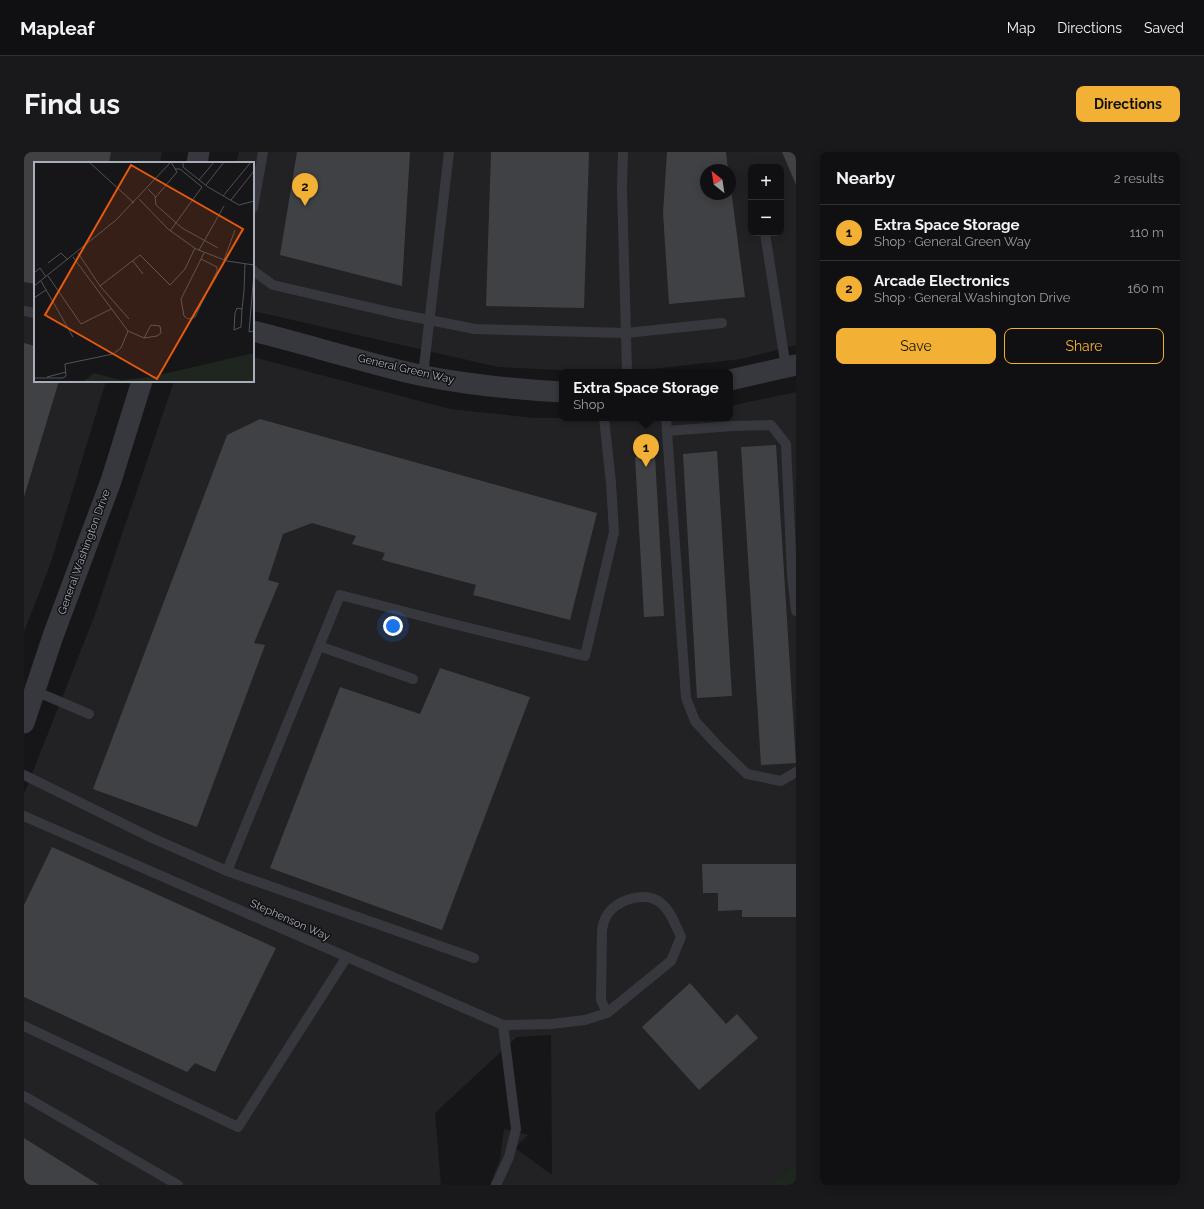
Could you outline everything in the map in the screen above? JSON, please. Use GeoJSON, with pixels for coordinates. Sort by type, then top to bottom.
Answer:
{"type":"FeatureCollection","features":[{"type":"Feature","properties":{"kind":"street"},"geometry":{"type":"LineString","coordinates":[[197,162],[199,152]]}},
{"type":"Feature","properties":{"kind":"street","name":"General Green Way"},"geometry":{"type":"LineString","coordinates":[[254,331],[407,372],[479,385],[523,390],[559,392]]}},
{"type":"Feature","properties":{"kind":"street"},"geometry":{"type":"LineString","coordinates":[[733,379],[791,366]]}},
{"type":"Feature","properties":{"kind":"street","name":"General Washington Drive"},"geometry":{"type":"LineString","coordinates":[[24,723],[53,636],[111,481],[142,382]]}},
{"type":"Feature","properties":{"kind":"lane"},"geometry":{"type":"LineString","coordinates":[[254,202],[263,152]]}},
{"type":"Feature","properties":{"kind":"lane"},"geometry":{"type":"LineString","coordinates":[[423,375],[449,152]]}},
{"type":"Feature","properties":{"kind":"lane"},"geometry":{"type":"LineString","coordinates":[[623,152],[622,188],[627,369]]}},
{"type":"Feature","properties":{"kind":"lane"},"geometry":{"type":"LineString","coordinates":[[766,236],[791,366]]}},
{"type":"Feature","properties":{"kind":"lane"},"geometry":{"type":"LineString","coordinates":[[254,271],[273,285],[475,329],[626,333],[722,324]]}},
{"type":"Feature","properties":{"kind":"lane"},"geometry":{"type":"LineString","coordinates":[[24,311],[34,313]]}},
{"type":"Feature","properties":{"kind":"lane"},"geometry":{"type":"LineString","coordinates":[[227,872],[340,595],[585,656],[614,532],[611,483],[604,421]]}},
{"type":"Feature","properties":{"kind":"lane"},"geometry":{"type":"LineString","coordinates":[[666,421],[686,698],[695,721],[747,774],[781,781],[796,772]]}},
{"type":"Feature","properties":{"kind":"lane"},"geometry":{"type":"LineString","coordinates":[[667,431],[732,426],[771,425],[786,444],[792,575],[796,611]]}},
{"type":"Feature","properties":{"kind":"lane"},"geometry":{"type":"LineString","coordinates":[[319,646],[413,679]]}},
{"type":"Feature","properties":{"kind":"lane"},"geometry":{"type":"LineString","coordinates":[[35,691],[89,714]]}},
{"type":"Feature","properties":{"kind":"lane"},"geometry":{"type":"LineString","coordinates":[[24,775],[150,837],[227,872],[474,958]]}},
{"type":"Feature","properties":{"kind":"lane","name":"Stephenson Way"},"geometry":{"type":"LineString","coordinates":[[24,816],[346,958],[503,1025],[551,1024],[585,1020],[607,1013]]}},
{"type":"Feature","properties":{"kind":"lane"},"geometry":{"type":"LineString","coordinates":[[638,897],[647,897],[655,900],[662,904],[667,911],[681,937],[671,961],[607,1013],[601,1000],[603,924],[610,911],[618,904],[638,897]]}},
{"type":"Feature","properties":{"kind":"lane"},"geometry":{"type":"LineString","coordinates":[[24,1026],[238,1127],[346,958]]}},
{"type":"Feature","properties":{"kind":"lane"},"geometry":{"type":"LineString","coordinates":[[496,1185],[509,1157],[516,1129],[503,1025]]}},
{"type":"Feature","properties":{"kind":"lane"},"geometry":{"type":"LineString","coordinates":[[24,1096],[178,1185]]}},
{"type":"Feature","properties":{"kind":"shaded area"},"geometry":{"type":"Polygon","coordinates":[[[24,152],[162,152],[160,162],[34,162],[34,382],[106,382],[50,565],[24,632],[24,152]]]}},
{"type":"Feature","properties":{"kind":"shaded area"},"geometry":{"type":"Polygon","coordinates":[[[239,152],[796,152],[796,345],[741,359],[653,369],[559,370],[498,367],[254,311],[254,162],[236,162],[239,152]]]}},
{"type":"Feature","properties":{"kind":"shaded area"},"geometry":{"type":"Polygon","coordinates":[[[254,357],[450,409],[535,418],[559,418],[559,421],[733,421],[733,405],[796,392],[796,1163],[770,1185],[490,1185],[500,1159],[504,1129],[528,1135],[515,1148],[552,1175],[551,1035],[517,1037],[435,1113],[441,1185],[24,1185],[24,794],[94,617],[174,382],[254,382],[254,357]]]}},
{"type":"Feature","properties":{"kind":"shaded area"},"geometry":{"type":"Polygon","coordinates":[[[796,1163],[796,1185],[770,1185],[796,1163]]]}},
{"type":"Feature","properties":{"kind":"building"},"geometry":{"type":"Polygon","coordinates":[[[24,152],[111,152],[109,162],[34,162],[34,284],[24,282],[24,152]]]}},
{"type":"Feature","properties":{"kind":"building"},"geometry":{"type":"Polygon","coordinates":[[[297,152],[410,152],[402,286],[280,255],[297,152]]]}},
{"type":"Feature","properties":{"kind":"building"},"geometry":{"type":"Polygon","coordinates":[[[491,152],[589,152],[584,308],[486,306],[491,152]]]}},
{"type":"Feature","properties":{"kind":"building"},"geometry":{"type":"Polygon","coordinates":[[[667,152],[726,152],[727,164],[700,164],[700,200],[732,200],[745,297],[669,304],[663,213],[667,152]]]}},
{"type":"Feature","properties":{"kind":"building"},"geometry":{"type":"Polygon","coordinates":[[[782,152],[796,152],[796,185],[782,152]]]}},
{"type":"Feature","properties":{"kind":"building"},"geometry":{"type":"Polygon","coordinates":[[[24,343],[34,346],[34,382],[59,382],[24,497],[24,343]]]}},
{"type":"Feature","properties":{"kind":"building"},"geometry":{"type":"Polygon","coordinates":[[[260,419],[597,513],[570,620],[473,595],[476,585],[382,560],[385,553],[352,544],[356,536],[312,523],[283,534],[268,580],[279,583],[254,643],[265,645],[197,827],[93,789],[227,435],[260,419]]]}},
{"type":"Feature","properties":{"kind":"building"},"geometry":{"type":"Polygon","coordinates":[[[776,445],[796,763],[761,765],[741,447],[776,445]]]}},
{"type":"Feature","properties":{"kind":"building"},"geometry":{"type":"Polygon","coordinates":[[[717,451],[732,696],[697,698],[683,454],[717,451]]]}},
{"type":"Feature","properties":{"kind":"building"},"geometry":{"type":"Polygon","coordinates":[[[655,456],[664,616],[644,617],[635,457],[655,456]]]}},
{"type":"Feature","properties":{"kind":"building"},"geometry":{"type":"Polygon","coordinates":[[[440,668],[530,697],[442,930],[270,868],[340,687],[420,714],[440,668]]]}},
{"type":"Feature","properties":{"kind":"building"},"geometry":{"type":"Polygon","coordinates":[[[52,847],[276,948],[215,1072],[195,1063],[187,1072],[24,997],[24,905],[52,847]]]}},
{"type":"Feature","properties":{"kind":"building"},"geometry":{"type":"Polygon","coordinates":[[[702,864],[796,864],[796,917],[742,917],[742,910],[718,911],[718,893],[703,893],[702,864]]]}},
{"type":"Feature","properties":{"kind":"building"},"geometry":{"type":"Polygon","coordinates":[[[690,983],[726,1024],[737,1014],[758,1038],[699,1090],[642,1027],[690,983]]]}},
{"type":"Feature","properties":{"kind":"building"},"geometry":{"type":"Polygon","coordinates":[[[24,1138],[99,1185],[24,1185],[24,1138]]]}},
{"type":"Feature","properties":{"kind":"place","name":"Arcade Electronics"},"geometry":{"type":"Point","coordinates":[305,206]}},
{"type":"Feature","properties":{"kind":"place","name":"Extra Space Storage"},"geometry":{"type":"Point","coordinates":[646,467]}}]}
